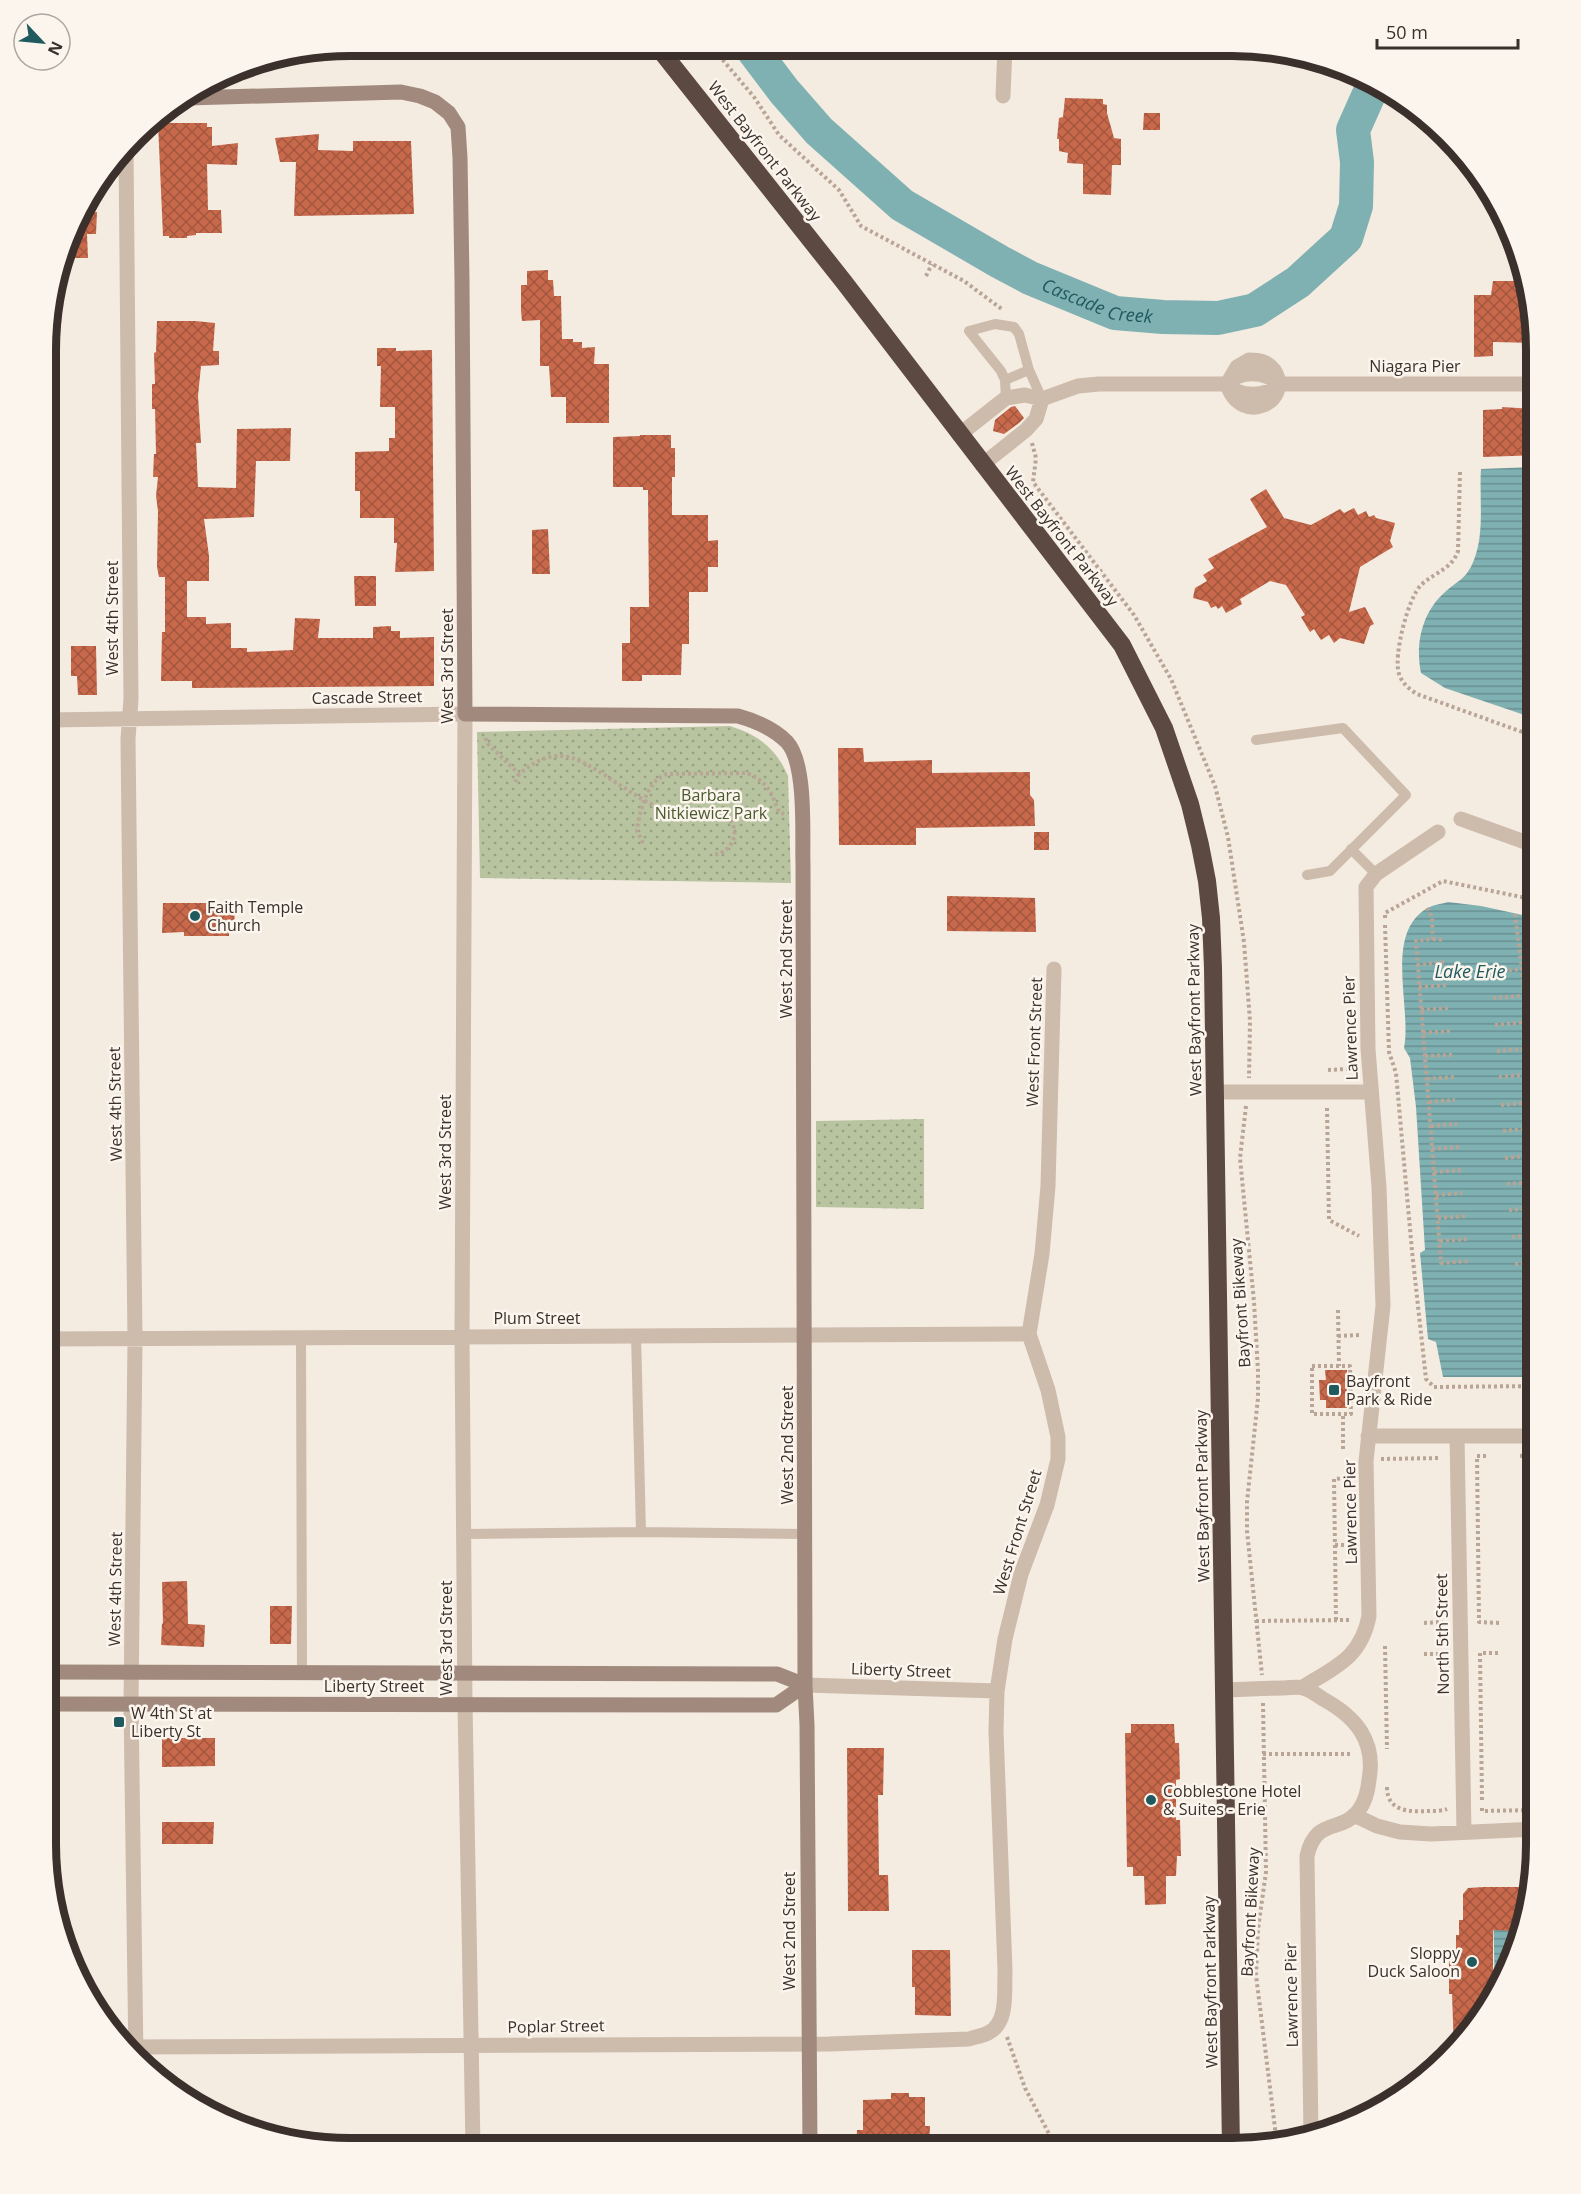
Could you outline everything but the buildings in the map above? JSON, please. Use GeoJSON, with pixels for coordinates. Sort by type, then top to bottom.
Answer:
{"type":"FeatureCollection","features":[{"type":"Feature","properties":{"kind":"highway","name":"West Bayfront Parkway"},"geometry":{"type":"LineString","coordinates":[[665,56],[844,282],[1122,645],[1164,728],[1190,804],[1207,881],[1213,968],[1232,2138]]}},
{"type":"Feature","properties":{"kind":"street"},"geometry":{"type":"LineString","coordinates":[[1003,96],[1005,56]]}},
{"type":"Feature","properties":{"kind":"street","name":"West 3rd Street"},"geometry":{"type":"LineString","coordinates":[[198,98],[401,92],[435,102],[449,112],[458,127],[465,714],[462,1337],[465,1704],[473,2138]]}},
{"type":"Feature","properties":{"kind":"street","name":"West 4th Street"},"geometry":{"type":"LineString","coordinates":[[126,158],[128,739],[135,1339],[131,1704],[131,2041]]}},
{"type":"Feature","properties":{"kind":"street"},"geometry":{"type":"LineString","coordinates":[[1227,384],[1237,367],[1249,360],[1259,360],[1268,364],[1286,384]]}},
{"type":"Feature","properties":{"kind":"street","name":"Niagara Pier"},"geometry":{"type":"LineString","coordinates":[[1042,399],[1078,386],[1099,384],[1227,384],[1239,393],[1267,393],[1286,384],[1526,384]]}},
{"type":"Feature","properties":{"kind":"street"},"geometry":{"type":"LineString","coordinates":[[959,435],[1006,398],[1025,395],[1042,399],[1036,419],[1026,430],[982,465]]}},
{"type":"Feature","properties":{"kind":"street","name":"Cascade Street"},"geometry":{"type":"LineString","coordinates":[[56,720],[465,714],[726,715],[738,716],[761,724],[789,744]]}},
{"type":"Feature","properties":{"kind":"street","name":"West 2nd Street"},"geometry":{"type":"LineString","coordinates":[[789,744],[795,755],[801,779],[805,1685],[810,2138]]}},
{"type":"Feature","properties":{"kind":"street"},"geometry":{"type":"LineString","coordinates":[[1461,819],[1526,842]]}},
{"type":"Feature","properties":{"kind":"street"},"geometry":{"type":"LineString","coordinates":[[1376,874],[1438,832]]}},
{"type":"Feature","properties":{"kind":"street","name":"Lawrence Pier"},"geometry":{"type":"LineString","coordinates":[[1303,1687],[1347,1659],[1361,1642],[1369,1617],[1366,1461],[1383,1306],[1379,1187],[1370,1092],[1365,898],[1366,887],[1376,874]]}},
{"type":"Feature","properties":{"kind":"street","name":"West Front Street"},"geometry":{"type":"LineString","coordinates":[[994,2028],[1004,2010],[1005,1970],[997,1691],[1005,1639],[1021,1574],[1047,1505],[1058,1459],[1058,1437],[1048,1390],[1029,1334],[1042,1254],[1048,1186],[1054,969]]}},
{"type":"Feature","properties":{"kind":"street"},"geometry":{"type":"LineString","coordinates":[[1215,1092],[1370,1092]]}},
{"type":"Feature","properties":{"kind":"street","name":"Plum Street"},"geometry":{"type":"LineString","coordinates":[[56,1339],[1029,1334]]}},
{"type":"Feature","properties":{"kind":"street"},"geometry":{"type":"LineString","coordinates":[[1368,1436],[1526,1436]]}},
{"type":"Feature","properties":{"kind":"street","name":"North 5th Street"},"geometry":{"type":"LineString","coordinates":[[1456,1436],[1464,1832]]}},
{"type":"Feature","properties":{"kind":"street","name":"Liberty Street"},"geometry":{"type":"LineString","coordinates":[[56,1672],[777,1674],[805,1685],[997,1691]]}},
{"type":"Feature","properties":{"kind":"street","name":"Liberty Street"},"geometry":{"type":"LineString","coordinates":[[56,1704],[776,1705],[805,1685]]}},
{"type":"Feature","properties":{"kind":"street"},"geometry":{"type":"LineString","coordinates":[[1224,1690],[1303,1687],[1329,1702],[1351,1719],[1361,1730],[1371,1755],[1369,1784],[1360,1808],[1354,1815],[1377,1826],[1400,1832],[1526,1829]]}},
{"type":"Feature","properties":{"kind":"street","name":"Lawrence Pier"},"geometry":{"type":"LineString","coordinates":[[1311,2127],[1307,1856],[1314,1836],[1324,1828],[1344,1822],[1354,1815]]}},
{"type":"Feature","properties":{"kind":"street","name":"Poplar Street"},"geometry":{"type":"LineString","coordinates":[[141,2051],[969,2039],[994,2028]]}},
{"type":"Feature","properties":{"kind":"lane"},"geometry":{"type":"LineString","coordinates":[[1006,398],[1005,380],[1001,371],[969,331],[995,324],[1014,327],[1022,341],[1029,369],[1042,399]]}},
{"type":"Feature","properties":{"kind":"lane"},"geometry":{"type":"LineString","coordinates":[[1005,380],[1029,369]]}},
{"type":"Feature","properties":{"kind":"lane"},"geometry":{"type":"LineString","coordinates":[[1256,740],[1343,728],[1406,795],[1330,871],[1307,874]]}},
{"type":"Feature","properties":{"kind":"lane"},"geometry":{"type":"LineString","coordinates":[[1351,849],[1376,874]]}},
{"type":"Feature","properties":{"kind":"lane"},"geometry":{"type":"LineString","coordinates":[[636,1335],[641,1532]]}},
{"type":"Feature","properties":{"kind":"lane"},"geometry":{"type":"LineString","coordinates":[[301,1338],[302,1673]]}},
{"type":"Feature","properties":{"kind":"lane"},"geometry":{"type":"LineString","coordinates":[[464,1534],[641,1532],[805,1534]]}},
{"type":"Feature","properties":{"kind":"path"},"geometry":{"type":"LineString","coordinates":[[719,56],[754,97],[779,135],[839,190],[861,226],[988,297],[1002,310],[1014,327]]}},
{"type":"Feature","properties":{"kind":"path"},"geometry":{"type":"LineString","coordinates":[[926,276],[932,264]]}},
{"type":"Feature","properties":{"kind":"path"},"geometry":{"type":"LineString","coordinates":[[1460,472],[1458,551],[1448,567],[1421,585],[1413,598],[1406,615],[1398,672],[1409,689],[1417,694],[1526,733]]}},
{"type":"Feature","properties":{"kind":"path"},"geometry":{"type":"LineString","coordinates":[[486,738],[486,742],[519,774]]}},
{"type":"Feature","properties":{"kind":"path"},"geometry":{"type":"LineString","coordinates":[[515,782],[519,774],[536,762],[559,755],[575,758],[645,801],[669,811],[717,813],[725,816],[734,828],[734,839],[725,852],[712,855]]}},
{"type":"Feature","properties":{"kind":"path"},"geometry":{"type":"LineString","coordinates":[[643,843],[637,827],[645,801],[653,783],[661,776],[673,773],[747,773],[762,781],[772,792],[779,812],[784,814]]}},
{"type":"Feature","properties":{"kind":"path"},"geometry":{"type":"LineString","coordinates":[[1526,898],[1443,881],[1385,913],[1389,1053],[1396,1073],[1426,1379],[1434,1387],[1526,1386]]}},
{"type":"Feature","properties":{"kind":"path"},"geometry":{"type":"LineString","coordinates":[[1427,908],[1432,918],[1433,939]]}},
{"type":"Feature","properties":{"kind":"path"},"geometry":{"type":"LineString","coordinates":[[1495,1024],[1526,1022],[1515,914]]}},
{"type":"Feature","properties":{"kind":"path"},"geometry":{"type":"LineString","coordinates":[[1444,940],[1416,941],[1441,1263],[1470,1261]]}},
{"type":"Feature","properties":{"kind":"path","name":"Bayfront Bikeway"},"geometry":{"type":"LineString","coordinates":[[1244,942],[1250,1027],[1248,1091],[1240,1158],[1254,1302],[1258,1398],[1247,1502],[1247,1531],[1261,1663]]}},
{"type":"Feature","properties":{"kind":"path"},"geometry":{"type":"LineString","coordinates":[[1418,965],[1445,962]]}},
{"type":"Feature","properties":{"kind":"path"},"geometry":{"type":"LineString","coordinates":[[1491,972],[1526,969]]}},
{"type":"Feature","properties":{"kind":"path"},"geometry":{"type":"LineString","coordinates":[[1419,987],[1447,985]]}},
{"type":"Feature","properties":{"kind":"path"},"geometry":{"type":"LineString","coordinates":[[1493,998],[1524,996]]}},
{"type":"Feature","properties":{"kind":"path"},"geometry":{"type":"LineString","coordinates":[[1421,1010],[1449,1008]]}},
{"type":"Feature","properties":{"kind":"path"},"geometry":{"type":"LineString","coordinates":[[1423,1034],[1450,1031]]}},
{"type":"Feature","properties":{"kind":"path"},"geometry":{"type":"LineString","coordinates":[[1497,1051],[1526,1048]]}},
{"type":"Feature","properties":{"kind":"path"},"geometry":{"type":"LineString","coordinates":[[1425,1056],[1452,1054]]}},
{"type":"Feature","properties":{"kind":"path"},"geometry":{"type":"LineString","coordinates":[[1328,1070],[1347,1069]]}},
{"type":"Feature","properties":{"kind":"path"},"geometry":{"type":"LineString","coordinates":[[1499,1077],[1526,1075]]}},
{"type":"Feature","properties":{"kind":"path"},"geometry":{"type":"LineString","coordinates":[[1427,1079],[1454,1077]]}},
{"type":"Feature","properties":{"kind":"path"},"geometry":{"type":"LineString","coordinates":[[1429,1102],[1455,1100]]}},
{"type":"Feature","properties":{"kind":"path"},"geometry":{"type":"LineString","coordinates":[[1501,1105],[1526,1103]]}},
{"type":"Feature","properties":{"kind":"path"},"geometry":{"type":"LineString","coordinates":[[1322,1106],[1328,1109],[1329,1220],[1359,1236]]}},
{"type":"Feature","properties":{"kind":"path"},"geometry":{"type":"LineString","coordinates":[[1431,1126],[1457,1124]]}},
{"type":"Feature","properties":{"kind":"path"},"geometry":{"type":"LineString","coordinates":[[1503,1131],[1526,1130]]}},
{"type":"Feature","properties":{"kind":"path"},"geometry":{"type":"LineString","coordinates":[[1432,1149],[1459,1147]]}},
{"type":"Feature","properties":{"kind":"path"},"geometry":{"type":"LineString","coordinates":[[1505,1158],[1526,1156]]}},
{"type":"Feature","properties":{"kind":"path"},"geometry":{"type":"LineString","coordinates":[[1434,1172],[1461,1170]]}},
{"type":"Feature","properties":{"kind":"path"},"geometry":{"type":"LineString","coordinates":[[1507,1184],[1526,1183]]}},
{"type":"Feature","properties":{"kind":"path"},"geometry":{"type":"LineString","coordinates":[[1436,1195],[1462,1193]]}},
{"type":"Feature","properties":{"kind":"path"},"geometry":{"type":"LineString","coordinates":[[1509,1210],[1526,1209]]}},
{"type":"Feature","properties":{"kind":"path"},"geometry":{"type":"LineString","coordinates":[[1438,1218],[1465,1216]]}},
{"type":"Feature","properties":{"kind":"path"},"geometry":{"type":"LineString","coordinates":[[1512,1237],[1526,1236]]}},
{"type":"Feature","properties":{"kind":"path"},"geometry":{"type":"LineString","coordinates":[[1440,1241],[1467,1239]]}},
{"type":"Feature","properties":{"kind":"path"},"geometry":{"type":"LineString","coordinates":[[1515,1264],[1526,1263]]}},
{"type":"Feature","properties":{"kind":"path"},"geometry":{"type":"LineString","coordinates":[[1338,1310],[1339,1366]]}},
{"type":"Feature","properties":{"kind":"path"},"geometry":{"type":"LineString","coordinates":[[1338,1336],[1360,1335]]}},
{"type":"Feature","properties":{"kind":"path"},"geometry":{"type":"LineString","coordinates":[[1312,1366],[1350,1366],[1351,1414],[1343,1414],[1312,1414],[1312,1366]]}},
{"type":"Feature","properties":{"kind":"path"},"geometry":{"type":"LineString","coordinates":[[1343,1414],[1343,1449]]}},
{"type":"Feature","properties":{"kind":"path"},"geometry":{"type":"LineString","coordinates":[[1486,1456],[1477,1456],[1479,1622],[1499,1623]]}},
{"type":"Feature","properties":{"kind":"path"},"geometry":{"type":"LineString","coordinates":[[1520,1456],[1526,1456]]}},
{"type":"Feature","properties":{"kind":"path"},"geometry":{"type":"LineString","coordinates":[[1382,1468],[1382,1458],[1441,1458],[1441,1469]]}},
{"type":"Feature","properties":{"kind":"path"},"geometry":{"type":"LineString","coordinates":[[1336,1620],[1334,1479],[1350,1478]]}},
{"type":"Feature","properties":{"kind":"path"},"geometry":{"type":"LineString","coordinates":[[1335,1545],[1353,1545]]}},
{"type":"Feature","properties":{"kind":"path"},"geometry":{"type":"LineString","coordinates":[[1424,1623],[1443,1623],[1443,1611]]}},
{"type":"Feature","properties":{"kind":"path"},"geometry":{"type":"LineString","coordinates":[[1256,1621],[1352,1620]]}},
{"type":"Feature","properties":{"kind":"path"},"geometry":{"type":"LineString","coordinates":[[1386,1646],[1387,1760]]}},
{"type":"Feature","properties":{"kind":"path"},"geometry":{"type":"LineString","coordinates":[[1499,1653],[1480,1653],[1482,1811],[1526,1810]]}},
{"type":"Feature","properties":{"kind":"path"},"geometry":{"type":"LineString","coordinates":[[1424,1654],[1444,1654],[1444,1665]]}},
{"type":"Feature","properties":{"kind":"path","name":"Bayfront Bikeway"},"geometry":{"type":"LineString","coordinates":[[1263,1715],[1266,1872],[1258,1929],[1256,1976],[1275,2135]]}},
{"type":"Feature","properties":{"kind":"path"},"geometry":{"type":"LineString","coordinates":[[1263,1754],[1356,1754]]}},
{"type":"Feature","properties":{"kind":"path"},"geometry":{"type":"LineString","coordinates":[[1387,1782],[1389,1800],[1407,1812],[1447,1810],[1446,1799]]}},
{"type":"Feature","properties":{"kind":"path"},"geometry":{"type":"LineString","coordinates":[[994,2028],[1008,2040],[1035,2110],[1053,2138]]}},
{"type":"Feature","properties":{"kind":"green space","name":"Barbara Nitkiewicz Park"},"geometry":{"type":"Polygon","coordinates":[[[730,726],[757,738],[772,750],[788,776],[791,883],[480,878],[477,732],[730,726]]]}},
{"type":"Feature","properties":{"kind":"green space"},"geometry":{"type":"Polygon","coordinates":[[[924,1119],[924,1209],[816,1207],[816,1121],[924,1119]]]}},
{"type":"Feature","properties":{"kind":"water"},"geometry":{"type":"Polygon","coordinates":[[[1526,467],[1526,716],[1445,688],[1421,673],[1419,651],[1425,619],[1436,601],[1465,576],[1474,560],[1481,527],[1481,469],[1526,467]]]}},
{"type":"Feature","properties":{"kind":"water","name":"Lake Erie"},"geometry":{"type":"Polygon","coordinates":[[[1448,902],[1481,906],[1526,916],[1526,1377],[1443,1377],[1436,1342],[1428,1339],[1420,1253],[1425,1250],[1416,1107],[1410,1058],[1404,1048],[1406,1032],[1402,973],[1406,936],[1413,921],[1426,909],[1448,902]]]}},
{"type":"Feature","properties":{"kind":"water"},"geometry":{"type":"Polygon","coordinates":[[[1519,1905],[1510,1939],[1495,1976],[1493,1906],[1519,1905]]]}},
{"type":"Feature","properties":{"kind":"waterway","name":"Cascade Creek"},"geometry":{"type":"LineString","coordinates":[[758,56],[819,131],[902,205],[1030,278],[1115,313],[1163,317],[1218,318],[1255,310],[1298,282],[1346,238],[1356,206],[1357,162],[1353,130],[1371,91]]}},
{"type":"Feature","properties":{"kind":"place","name":"Faith Temple Church"},"geometry":{"type":"Point","coordinates":[195,916]}},
{"type":"Feature","properties":{"kind":"place","name":"Bayfront Park & Ride"},"geometry":{"type":"Point","coordinates":[1334,1390]}},
{"type":"Feature","properties":{"kind":"place","name":"W 4th St at Liberty St"},"geometry":{"type":"Point","coordinates":[119,1722]}},
{"type":"Feature","properties":{"kind":"place","name":"Cobblestone Hotel & Suites - Erie"},"geometry":{"type":"Point","coordinates":[1151,1800]}},
{"type":"Feature","properties":{"kind":"place","name":"Sloppy Duck Saloon"},"geometry":{"type":"Point","coordinates":[1472,1962]}}]}
